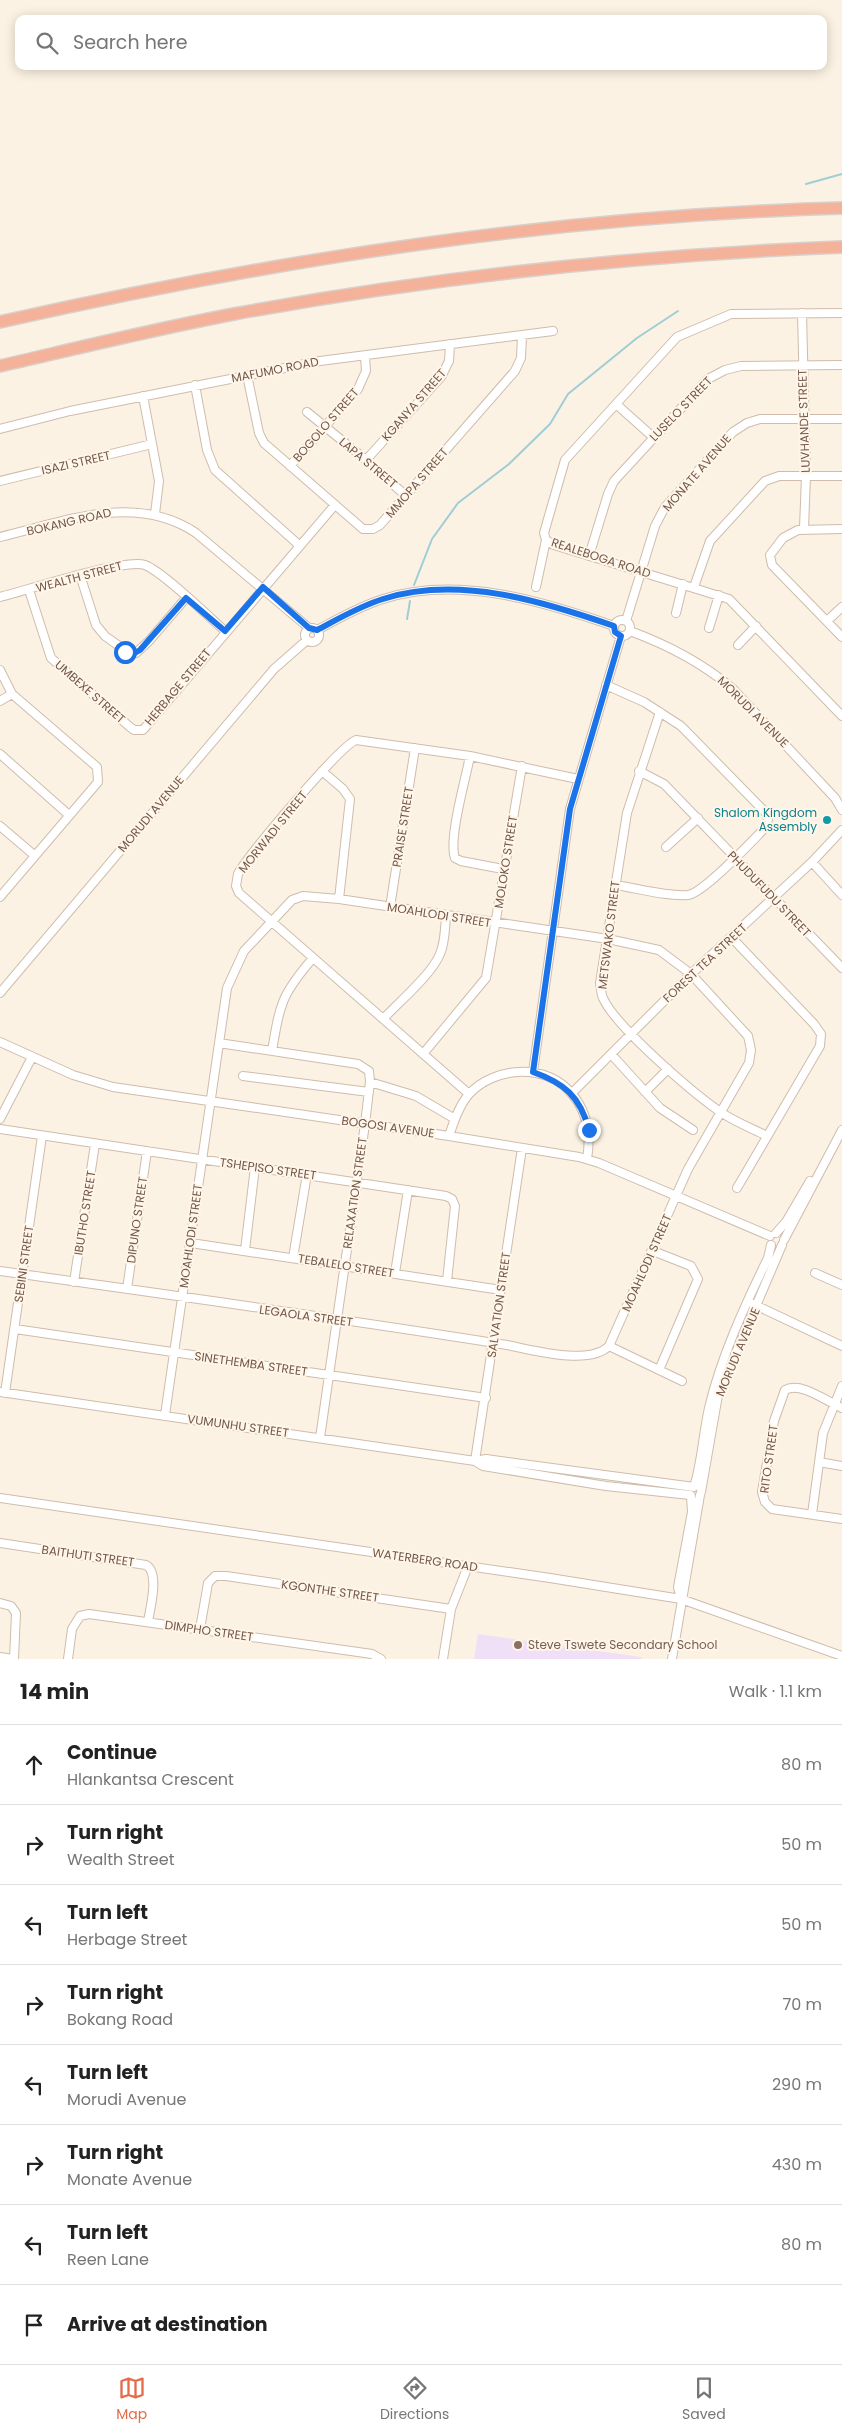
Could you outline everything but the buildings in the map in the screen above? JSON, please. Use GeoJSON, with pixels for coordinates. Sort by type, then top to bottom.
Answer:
{"type":"FeatureCollection","features":[{"type":"Feature","properties":{"kind":"highway"},"geometry":{"type":"LineString","coordinates":[[0,322],[231,273],[450,238],[744,211],[842,208]]}},
{"type":"Feature","properties":{"kind":"highway"},"geometry":{"type":"LineString","coordinates":[[0,366],[225,316],[351,295],[486,276],[588,265],[842,247]]}},
{"type":"Feature","properties":{"kind":"street","name":"LUVHANDE STREET"},"geometry":{"type":"LineString","coordinates":[[802,313],[806,476],[804,528]]}},
{"type":"Feature","properties":{"kind":"street","name":"REALEBOGA ROAD"},"geometry":{"type":"LineString","coordinates":[[842,313],[731,314],[672,340],[564,463],[544,530],[546,540],[554,545],[719,595],[734,603],[842,716]]}},
{"type":"Feature","properties":{"kind":"street","name":"MAFUMO ROAD"},"geometry":{"type":"LineString","coordinates":[[0,429],[143,396],[310,363],[553,331]]}},
{"type":"Feature","properties":{"kind":"street","name":"MMOPA STREET"},"geometry":{"type":"LineString","coordinates":[[247,375],[262,440],[334,506],[363,529],[369,530],[380,526],[405,495],[515,371],[521,358],[522,336]]}},
{"type":"Feature","properties":{"kind":"street","name":"KGANYA STREET"},"geometry":{"type":"LineString","coordinates":[[366,460],[441,377],[449,361],[450,344]]}},
{"type":"Feature","properties":{"kind":"street","name":"BOGOLO STREET"},"geometry":{"type":"LineString","coordinates":[[290,466],[363,383],[366,371],[365,356]]}},
{"type":"Feature","properties":{"kind":"street","name":"LUSELO STREET"},"geometry":{"type":"LineString","coordinates":[[589,556],[610,487],[653,437],[703,384],[718,373],[741,366],[842,365]]}},
{"type":"Feature","properties":{"kind":"street"},"geometry":{"type":"LineString","coordinates":[[195,385],[207,450],[215,470],[299,545]]}},
{"type":"Feature","properties":{"kind":"street"},"geometry":{"type":"LineString","coordinates":[[143,396],[159,484],[155,514]]}},
{"type":"Feature","properties":{"kind":"street"},"geometry":{"type":"LineString","coordinates":[[616,404],[653,437]]}},
{"type":"Feature","properties":{"kind":"street","name":"LAPA STREET"},"geometry":{"type":"LineString","coordinates":[[307,412],[323,427],[366,460],[405,495]]}},
{"type":"Feature","properties":{"kind":"street","name":"MONATE AVENUE"},"geometry":{"type":"LineString","coordinates":[[626,621],[655,526],[665,507],[733,432],[747,423],[760,420],[842,419]]}},
{"type":"Feature","properties":{"kind":"street","name":"ISAZI STREET"},"geometry":{"type":"LineString","coordinates":[[0,481],[152,444]]}},
{"type":"Feature","properties":{"kind":"street"},"geometry":{"type":"LineString","coordinates":[[694,587],[710,541],[761,485],[770,478],[779,476],[842,476]]}},
{"type":"Feature","properties":{"kind":"street","name":"HERBAGE STREET"},"geometry":{"type":"LineString","coordinates":[[139,731],[147,726],[225,631],[334,506]]}},
{"type":"Feature","properties":{"kind":"street","name":"BOKANG ROAD"},"geometry":{"type":"LineString","coordinates":[[0,538],[108,512],[155,514],[178,522],[196,532],[313,629]]}},
{"type":"Feature","properties":{"kind":"street"},"geometry":{"type":"LineString","coordinates":[[842,529],[804,528],[783,538],[771,552],[771,561],[842,637]]}},
{"type":"Feature","properties":{"kind":"street"},"geometry":{"type":"LineString","coordinates":[[536,587],[546,540]]}},
{"type":"Feature","properties":{"kind":"street","name":"WEALTH STREET"},"geometry":{"type":"LineString","coordinates":[[0,597],[80,575],[127,564],[139,564],[155,570],[225,631]]}},
{"type":"Feature","properties":{"kind":"street"},"geometry":{"type":"LineString","coordinates":[[80,575],[99,630],[125,652],[129,653],[136,653],[149,641],[186,598]]}},
{"type":"Feature","properties":{"kind":"street"},"geometry":{"type":"LineString","coordinates":[[676,612],[683,584]]}},
{"type":"Feature","properties":{"kind":"street","name":"MORUDI AVENUE"},"geometry":{"type":"LineString","coordinates":[[0,993],[274,669],[307,640],[312,642],[317,640],[319,635],[313,629],[383,599],[427,590],[452,589],[503,595],[614,626]]}},
{"type":"Feature","properties":{"kind":"street","name":"UMBEXE STREET"},"geometry":{"type":"LineString","coordinates":[[29,590],[51,658],[130,727],[139,731]]}},
{"type":"Feature","properties":{"kind":"street"},"geometry":{"type":"LineString","coordinates":[[708,628],[719,595]]}},
{"type":"Feature","properties":{"kind":"street"},"geometry":{"type":"LineString","coordinates":[[827,621],[842,607]]}},
{"type":"Feature","properties":{"kind":"street"},"geometry":{"type":"LineString","coordinates":[[619,621],[626,621],[630,625],[630,631],[626,636],[621,636],[615,632],[614,626],[619,621]]}},
{"type":"Feature","properties":{"kind":"street"},"geometry":{"type":"LineString","coordinates":[[738,645],[756,626]]}},
{"type":"Feature","properties":{"kind":"street"},"geometry":{"type":"LineString","coordinates":[[307,640],[305,635],[313,629]]}},
{"type":"Feature","properties":{"kind":"street","name":"MORUDI AVENUE"},"geometry":{"type":"LineString","coordinates":[[630,631],[685,655],[732,688],[839,800],[842,810]]}},
{"type":"Feature","properties":{"kind":"street"},"geometry":{"type":"LineString","coordinates":[[533,1072],[567,828],[578,779],[621,636]]}},
{"type":"Feature","properties":{"kind":"street"},"geometry":{"type":"LineString","coordinates":[[0,670],[12,694],[97,767],[98,782],[0,896]]}},
{"type":"Feature","properties":{"kind":"street"},"geometry":{"type":"LineString","coordinates":[[606,685],[637,698],[660,712],[697,741],[766,813],[768,819],[766,827],[698,891],[688,895],[615,885]]}},
{"type":"Feature","properties":{"kind":"street"},"geometry":{"type":"LineString","coordinates":[[0,701],[12,694]]}},
{"type":"Feature","properties":{"kind":"street","name":"METSWAKO STREET"},"geometry":{"type":"LineString","coordinates":[[660,712],[639,771],[625,823],[600,983],[602,996],[615,1016],[668,1069],[720,1112],[767,1136]]}},
{"type":"Feature","properties":{"kind":"street","name":"MORWADI STREET"},"geometry":{"type":"LineString","coordinates":[[469,1094],[238,893],[236,886],[238,874],[322,771],[345,746],[356,740],[470,756],[578,779]]}},
{"type":"Feature","properties":{"kind":"street","name":"PRAISE STREET"},"geometry":{"type":"LineString","coordinates":[[390,907],[415,748]]}},
{"type":"Feature","properties":{"kind":"street"},"geometry":{"type":"LineString","coordinates":[[0,754],[69,815]]}},
{"type":"Feature","properties":{"kind":"street"},"geometry":{"type":"LineString","coordinates":[[470,756],[454,838],[454,858],[460,861],[503,869]]}},
{"type":"Feature","properties":{"kind":"street","name":"MOLOKO STREET"},"geometry":{"type":"LineString","coordinates":[[423,1054],[484,983],[489,968],[503,869],[522,766]]}},
{"type":"Feature","properties":{"kind":"street"},"geometry":{"type":"LineString","coordinates":[[322,771],[350,799],[340,899]]}},
{"type":"Feature","properties":{"kind":"street","name":"PHUDUFUDU STREET"},"geometry":{"type":"LineString","coordinates":[[639,771],[664,784],[842,968]]}},
{"type":"Feature","properties":{"kind":"street"},"geometry":{"type":"LineString","coordinates":[[666,847],[698,818]]}},
{"type":"Feature","properties":{"kind":"street"},"geometry":{"type":"LineString","coordinates":[[0,826],[34,855]]}},
{"type":"Feature","properties":{"kind":"street","name":"FOREST TEA STREET"},"geometry":{"type":"LineString","coordinates":[[572,1093],[691,974],[732,938],[841,832]]}},
{"type":"Feature","properties":{"kind":"street"},"geometry":{"type":"LineString","coordinates":[[812,862],[842,895]]}},
{"type":"Feature","properties":{"kind":"street","name":"MOAHLODI STREET"},"geometry":{"type":"LineString","coordinates":[[165,1415],[225,998],[231,977],[244,951],[286,905],[297,898],[312,896],[340,899],[496,924],[608,939],[659,950],[691,974],[743,1030],[750,1043],[749,1063],[720,1112],[676,1195],[609,1346]]}},
{"type":"Feature","properties":{"kind":"street"},"geometry":{"type":"LineString","coordinates":[[383,1019],[434,965],[441,954],[446,916]]}},
{"type":"Feature","properties":{"kind":"street"},"geometry":{"type":"LineString","coordinates":[[732,938],[819,1029],[821,1036],[820,1046],[738,1188]]}},
{"type":"Feature","properties":{"kind":"street"},"geometry":{"type":"LineString","coordinates":[[272,1051],[278,1015],[284,996],[294,979],[313,958]]}},
{"type":"Feature","properties":{"kind":"street","name":"BOGOSI AVENUE"},"geometry":{"type":"LineString","coordinates":[[0,1042],[73,1075],[99,1084],[449,1136],[587,1159],[773,1234]]}},
{"type":"Feature","properties":{"kind":"street"},"geometry":{"type":"LineString","coordinates":[[219,1043],[363,1065],[369,1071],[370,1082],[416,1096],[455,1119]]}},
{"type":"Feature","properties":{"kind":"street"},"geometry":{"type":"LineString","coordinates":[[612,1054],[660,1108],[693,1130]]}},
{"type":"Feature","properties":{"kind":"street"},"geometry":{"type":"LineString","coordinates":[[0,1120],[32,1057]]}},
{"type":"Feature","properties":{"kind":"street"},"geometry":{"type":"LineString","coordinates":[[645,1092],[668,1069]]}},
{"type":"Feature","properties":{"kind":"street"},"geometry":{"type":"LineString","coordinates":[[449,1136],[455,1119],[469,1094],[493,1078],[517,1072],[533,1072],[546,1077],[572,1093],[582,1110],[589,1130],[587,1159]]}},
{"type":"Feature","properties":{"kind":"street"},"geometry":{"type":"LineString","coordinates":[[244,1076],[369,1092]]}},
{"type":"Feature","properties":{"kind":"street","name":"RELAXATION STREET"},"geometry":{"type":"LineString","coordinates":[[320,1438],[370,1082]]}},
{"type":"Feature","properties":{"kind":"street","name":"TSHEPISO STREET"},"geometry":{"type":"LineString","coordinates":[[0,1128],[42,1136],[446,1196],[454,1202],[446,1282]]}},
{"type":"Feature","properties":{"kind":"street","name":"MORUDI AVENUE"},"geometry":{"type":"LineString","coordinates":[[773,1234],[786,1222],[842,1130]]}},
{"type":"Feature","properties":{"kind":"street","name":"SEBINI STREET"},"geometry":{"type":"LineString","coordinates":[[3,1392],[16,1330],[42,1136]]}},
{"type":"Feature","properties":{"kind":"street","name":"IBUTHO STREET"},"geometry":{"type":"LineString","coordinates":[[74,1282],[95,1144]]}},
{"type":"Feature","properties":{"kind":"street","name":"SALVATION STREET"},"geometry":{"type":"LineString","coordinates":[[476,1461],[522,1148]]}},
{"type":"Feature","properties":{"kind":"street","name":"DIPUNO STREET"},"geometry":{"type":"LineString","coordinates":[[128,1289],[147,1151]]}},
{"type":"Feature","properties":{"kind":"street","name":"MORUDI AVENUE"},"geometry":{"type":"LineString","coordinates":[[695,1493],[718,1395],[783,1243],[830,1151]]}},
{"type":"Feature","properties":{"kind":"street"},"geometry":{"type":"LineString","coordinates":[[244,1250],[255,1167]]}},
{"type":"Feature","properties":{"kind":"street"},"geometry":{"type":"LineString","coordinates":[[294,1258],[307,1174]]}},
{"type":"Feature","properties":{"kind":"street"},"geometry":{"type":"LineString","coordinates":[[395,1273],[408,1190]]}},
{"type":"Feature","properties":{"kind":"street"},"geometry":{"type":"LineString","coordinates":[[773,1234],[780,1234],[783,1243],[777,1248],[771,1245],[773,1234]]}},
{"type":"Feature","properties":{"kind":"street","name":"TEBALELO STREET"},"geometry":{"type":"LineString","coordinates":[[191,1243],[501,1290]]}},
{"type":"Feature","properties":{"kind":"street","name":"MORUDI AVENUE"},"geometry":{"type":"LineString","coordinates":[[672,1659],[695,1493],[714,1391],[726,1354],[768,1258],[771,1245]]}},
{"type":"Feature","properties":{"kind":"street"},"geometry":{"type":"LineString","coordinates":[[653,1250],[691,1266],[698,1278],[659,1370]]}},
{"type":"Feature","properties":{"kind":"street","name":"LEGAOLA STREET"},"geometry":{"type":"LineString","coordinates":[[0,1271],[581,1356],[599,1354],[609,1346]]}},
{"type":"Feature","properties":{"kind":"street"},"geometry":{"type":"LineString","coordinates":[[815,1273],[842,1285]]}},
{"type":"Feature","properties":{"kind":"street"},"geometry":{"type":"LineString","coordinates":[[749,1302],[842,1346]]}},
{"type":"Feature","properties":{"kind":"street","name":"SINETHEMBA STREET"},"geometry":{"type":"LineString","coordinates":[[16,1330],[486,1398]]}},
{"type":"Feature","properties":{"kind":"street"},"geometry":{"type":"LineString","coordinates":[[609,1346],[682,1381]]}},
{"type":"Feature","properties":{"kind":"street"},"geometry":{"type":"LineString","coordinates":[[812,1514],[823,1433],[842,1386]]}},
{"type":"Feature","properties":{"kind":"street","name":"RITO STREET"},"geometry":{"type":"LineString","coordinates":[[834,1405],[801,1388],[788,1388],[782,1396],[773,1430],[763,1498],[772,1509],[842,1519]]}},
{"type":"Feature","properties":{"kind":"street","name":"VUMUNHU STREET"},"geometry":{"type":"LineString","coordinates":[[3,1392],[476,1461],[483,1466],[606,1486],[695,1493]]}},
{"type":"Feature","properties":{"kind":"street"},"geometry":{"type":"LineString","coordinates":[[834,1405],[842,1408]]}},
{"type":"Feature","properties":{"kind":"street"},"geometry":{"type":"LineString","coordinates":[[819,1462],[842,1466]]}},
{"type":"Feature","properties":{"kind":"street","name":"WATERBERG ROAD"},"geometry":{"type":"LineString","coordinates":[[0,1498],[681,1599],[842,1656]]}},
{"type":"Feature","properties":{"kind":"street","name":"BAITHUTI STREET"},"geometry":{"type":"LineString","coordinates":[[0,1543],[146,1565],[151,1570],[153,1580],[148,1622]]}},
{"type":"Feature","properties":{"kind":"street"},"geometry":{"type":"LineString","coordinates":[[443,1659],[451,1609],[468,1566]]}},
{"type":"Feature","properties":{"kind":"street","name":"KGONTHE STREET"},"geometry":{"type":"LineString","coordinates":[[200,1629],[208,1583],[211,1579],[220,1576],[451,1609]]}},
{"type":"Feature","properties":{"kind":"street"},"geometry":{"type":"LineString","coordinates":[[0,1603],[11,1606],[16,1612],[13,1659],[0,1657]]}},
{"type":"Feature","properties":{"kind":"street","name":"DIMPHO STREET"},"geometry":{"type":"LineString","coordinates":[[68,1659],[72,1629],[80,1616],[94,1614],[372,1654],[381,1659]]}},
{"type":"Feature","properties":{"kind":"shaded area","name":"Steve Tswete Secondary School"},"geometry":{"type":"Polygon","coordinates":[[[478,1634],[641,1657],[642,1659],[474,1659],[478,1634]]]}},
{"type":"Feature","properties":{"kind":"waterway"},"geometry":{"type":"LineString","coordinates":[[806,184],[842,174]]}},
{"type":"Feature","properties":{"kind":"waterway"},"geometry":{"type":"LineString","coordinates":[[414,585],[432,539],[458,503],[509,464],[550,424],[568,394],[637,338],[678,311]]}},
{"type":"Feature","properties":{"kind":"waterway"},"geometry":{"type":"LineString","coordinates":[[407,619],[410,601]]}},
{"type":"Feature","properties":{"kind":"place","name":"Shalom Kingdom Assembly"},"geometry":{"type":"Point","coordinates":[827,820]}},
{"type":"Feature","properties":{"kind":"place","name":"Steve Tswete Secondary School"},"geometry":{"type":"Point","coordinates":[518,1645]}},
{"type":"Feature","properties":{"kind":"route"},"geometry":{"type":"LineString","coordinates":[[125,652],[133,654],[140,650],[186,598],[225,631],[263,587],[309,628],[317,630],[383,599],[427,590],[452,589],[503,595],[614,626],[615,632],[621,636],[570,809],[533,1072],[562,1085],[572,1093],[582,1110],[589,1130]]}}]}
